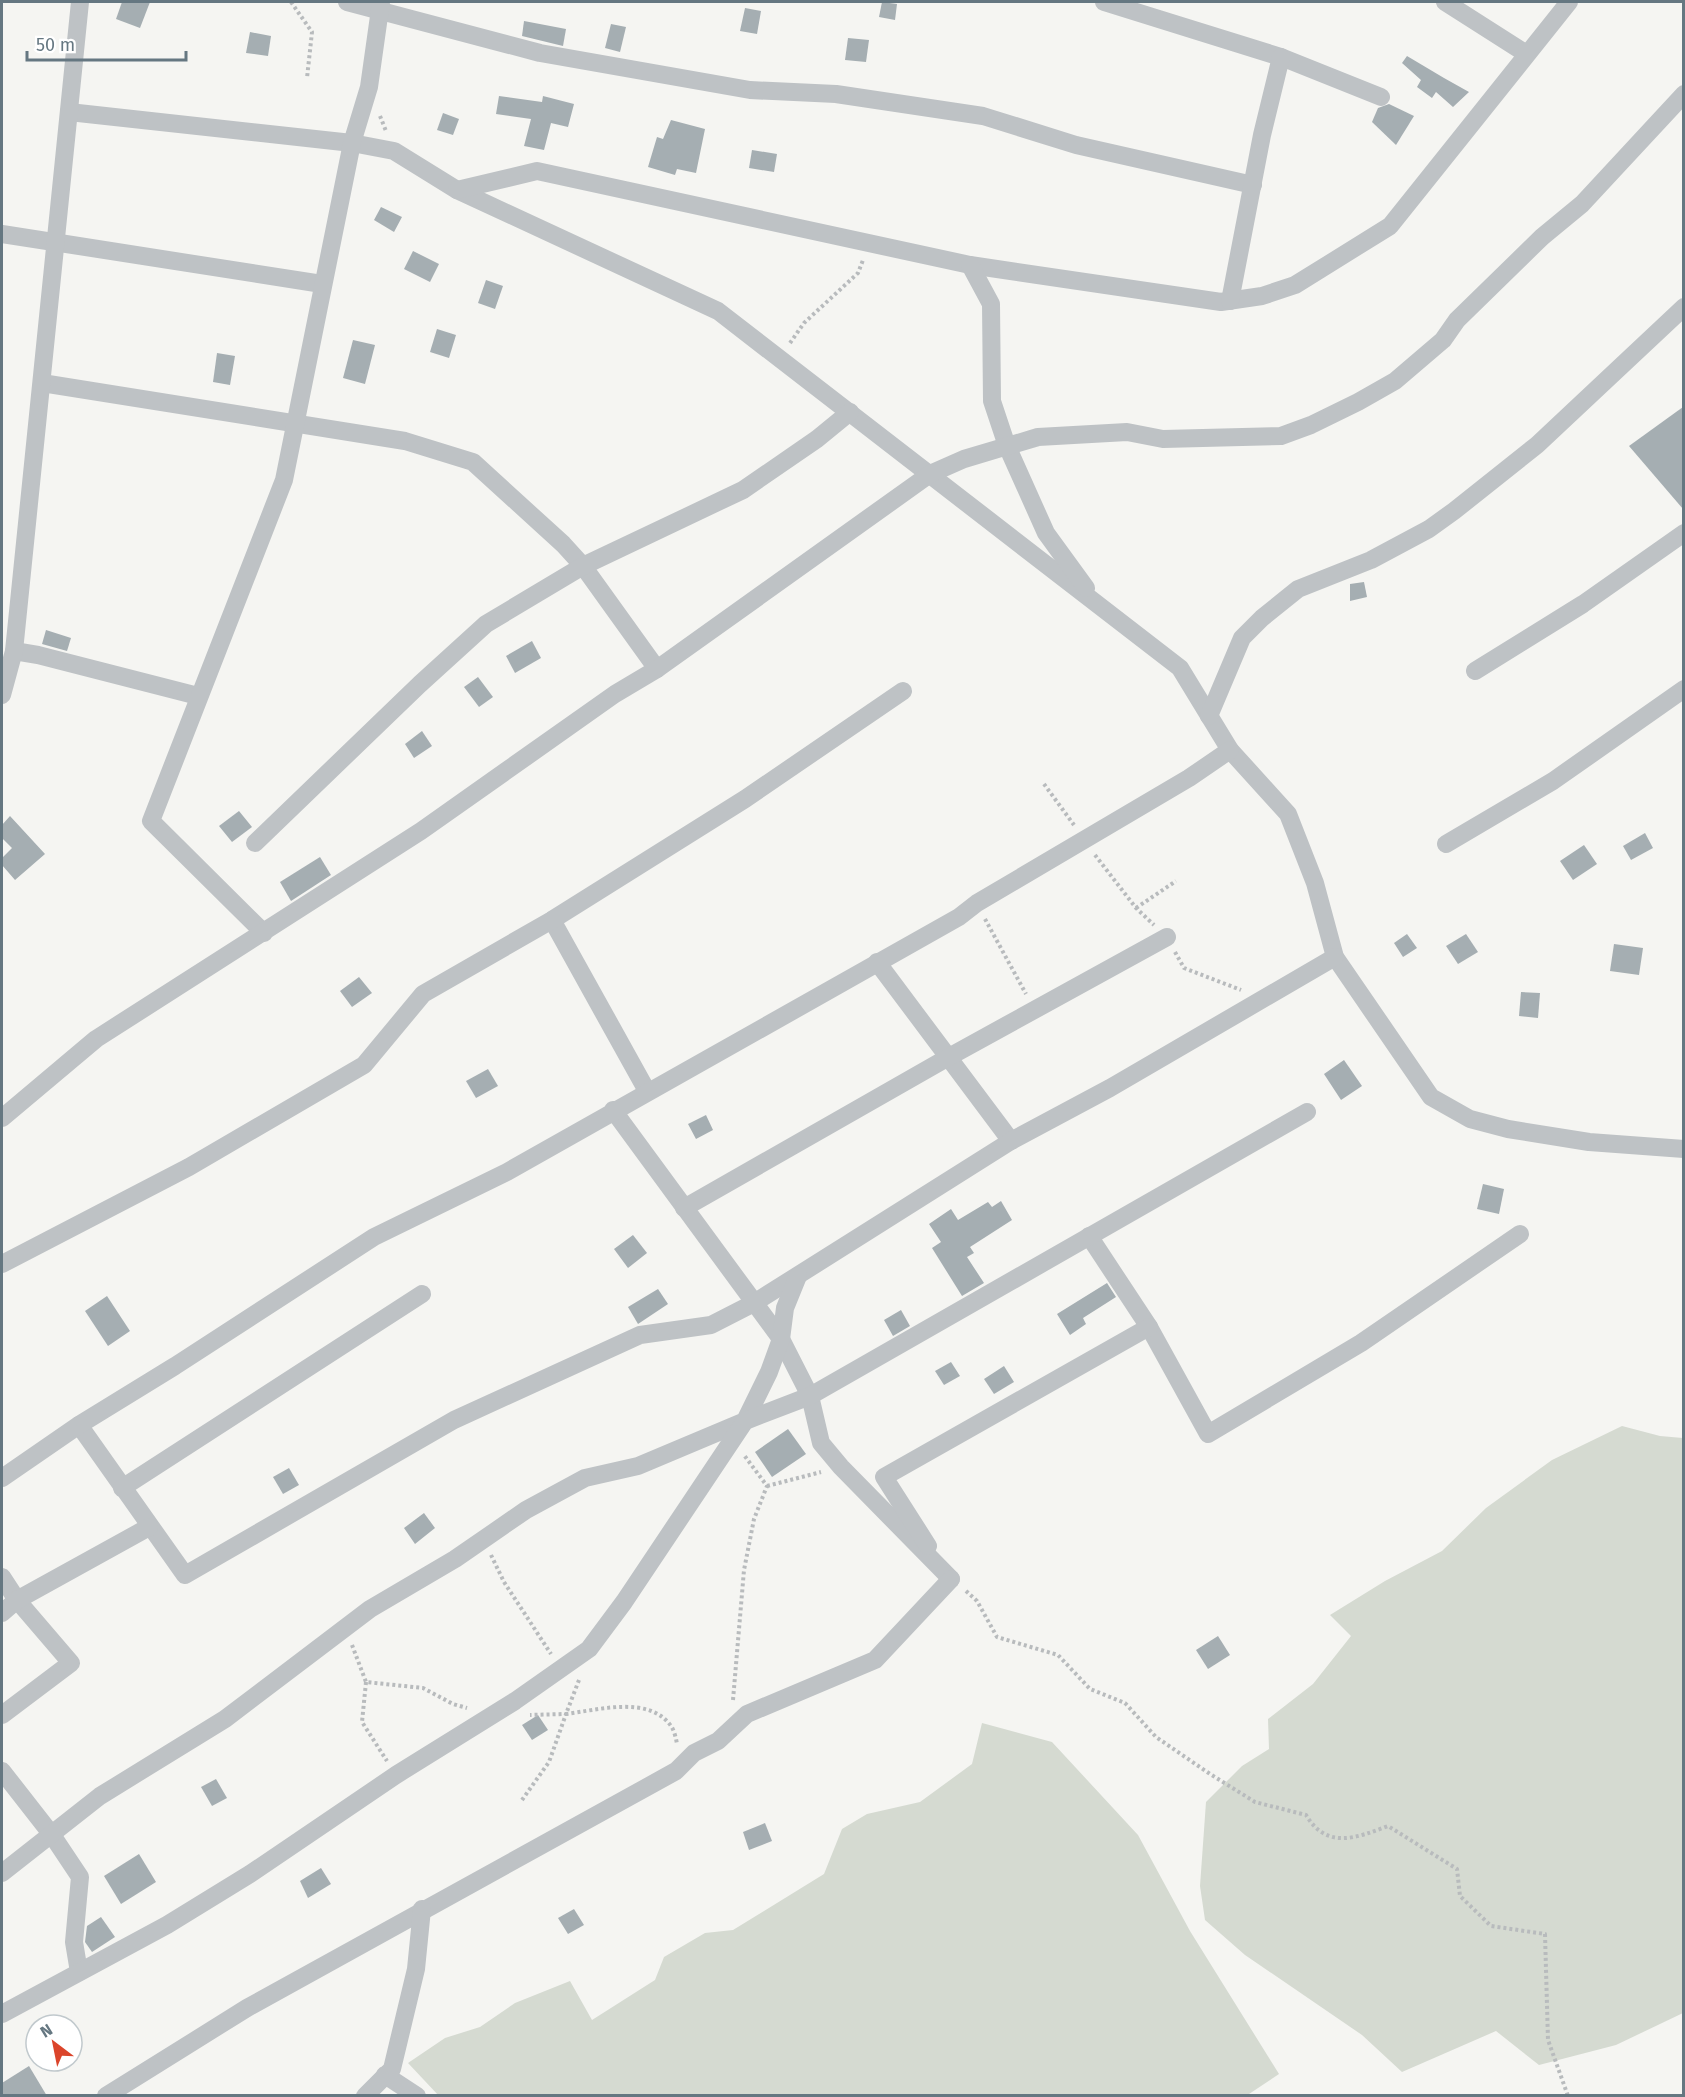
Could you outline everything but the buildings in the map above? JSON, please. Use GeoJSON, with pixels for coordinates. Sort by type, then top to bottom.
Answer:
{"type":"FeatureCollection","features":[{"type":"Feature","properties":{"kind":"street"},"geometry":{"type":"LineString","coordinates":[[2,695],[14,651],[80,2]]}},
{"type":"Feature","properties":{"kind":"street"},"geometry":{"type":"LineString","coordinates":[[346,2],[380,5],[540,53],[750,90],[836,94],[983,116],[1076,145],[1253,185]]}},
{"type":"Feature","properties":{"kind":"street"},"geometry":{"type":"LineString","coordinates":[[1104,2],[1146,8],[1281,57],[1381,97]]}},
{"type":"Feature","properties":{"kind":"street"},"geometry":{"type":"LineString","coordinates":[[1445,2],[1525,53]]}},
{"type":"Feature","properties":{"kind":"street"},"geometry":{"type":"LineString","coordinates":[[457,190],[537,171],[970,265],[1221,302],[1262,296],[1295,285],[1390,226],[1525,53],[1569,2]]}},
{"type":"Feature","properties":{"kind":"street"},"geometry":{"type":"LineString","coordinates":[[264,933],[151,821],[284,480],[352,143],[369,87],[380,5]]}},
{"type":"Feature","properties":{"kind":"street"},"geometry":{"type":"LineString","coordinates":[[1230,301],[1281,57]]}},
{"type":"Feature","properties":{"kind":"street"},"geometry":{"type":"LineString","coordinates":[[2,1118],[96,1039],[421,831],[615,694],[657,669],[930,474],[964,459],[1038,437],[1127,432],[1163,439],[1281,436],[1311,426],[1395,381],[1443,340],[1456,320],[1542,237],[1582,204],[1683,94]]}},
{"type":"Feature","properties":{"kind":"street"},"geometry":{"type":"LineString","coordinates":[[69,112],[352,143],[393,151],[457,190],[718,311],[1180,668],[1230,750],[1288,814],[1315,883],[1335,957],[1431,1097],[1470,1119],[1508,1129],[1589,1142],[1683,1149]]}},
{"type":"Feature","properties":{"kind":"street"},"geometry":{"type":"LineString","coordinates":[[2,234],[322,284]]}},
{"type":"Feature","properties":{"kind":"street"},"geometry":{"type":"LineString","coordinates":[[970,265],[991,304],[992,401],[1007,446],[1046,532],[1097,604]]}},
{"type":"Feature","properties":{"kind":"street"},"geometry":{"type":"LineString","coordinates":[[1209,716],[1242,638],[1262,618],[1298,589],[1371,560],[1429,529],[1454,511],[1537,445],[1683,307]]}},
{"type":"Feature","properties":{"kind":"street"},"geometry":{"type":"LineString","coordinates":[[42,382],[405,441],[473,462],[563,544],[583,566],[657,669]]}},
{"type":"Feature","properties":{"kind":"street"},"geometry":{"type":"LineString","coordinates":[[255,843],[420,684],[486,624],[583,566],[743,490],[850,412]]}},
{"type":"Feature","properties":{"kind":"street"},"geometry":{"type":"LineString","coordinates":[[1475,670],[1583,604],[1683,534]]}},
{"type":"Feature","properties":{"kind":"street"},"geometry":{"type":"LineString","coordinates":[[14,651],[38,655],[198,696]]}},
{"type":"Feature","properties":{"kind":"street"},"geometry":{"type":"LineString","coordinates":[[1446,844],[1553,781],[1683,689]]}},
{"type":"Feature","properties":{"kind":"street"},"geometry":{"type":"LineString","coordinates":[[2,1264],[189,1167],[364,1065],[423,994],[552,920],[745,799],[903,691]]}},
{"type":"Feature","properties":{"kind":"street"},"geometry":{"type":"LineString","coordinates":[[2,1478],[79,1425],[175,1366],[374,1237],[507,1172],[613,1110],[959,917],[977,903],[1189,778],[1230,750]]}},
{"type":"Feature","properties":{"kind":"street"},"geometry":{"type":"LineString","coordinates":[[552,920],[647,1091]]}},
{"type":"Feature","properties":{"kind":"street"},"geometry":{"type":"LineString","coordinates":[[684,1208],[947,1058],[1167,937]]}},
{"type":"Feature","properties":{"kind":"street"},"geometry":{"type":"LineString","coordinates":[[79,1425],[185,1575],[454,1420],[640,1335],[711,1325],[754,1304],[1011,1141],[1110,1088],[1335,957]]}},
{"type":"Feature","properties":{"kind":"street"},"geometry":{"type":"LineString","coordinates":[[877,962],[1011,1141]]}},
{"type":"Feature","properties":{"kind":"street"},"geometry":{"type":"LineString","coordinates":[[613,1110],[781,1339],[810,1396],[821,1443],[841,1467],[951,1579]]}},
{"type":"Feature","properties":{"kind":"street"},"geometry":{"type":"LineString","coordinates":[[2,1873],[100,1796],[225,1719],[370,1609],[484,1539],[526,1510],[585,1478],[638,1466],[810,1396],[1307,1112]]}},
{"type":"Feature","properties":{"kind":"street"},"geometry":{"type":"LineString","coordinates":[[1089,1236],[1149,1328],[1208,1434],[1361,1343],[1520,1234]]}},
{"type":"Feature","properties":{"kind":"street"},"geometry":{"type":"LineString","coordinates":[[2,2014],[167,1924],[250,1874],[396,1774],[493,1715],[589,1649],[745,1421],[769,1372],[781,1339],[785,1308],[798,1276]]}},
{"type":"Feature","properties":{"kind":"street"},"geometry":{"type":"LineString","coordinates":[[122,1488],[422,1294]]}},
{"type":"Feature","properties":{"kind":"street"},"geometry":{"type":"LineString","coordinates":[[951,1579],[884,1478],[1149,1328]]}},
{"type":"Feature","properties":{"kind":"street"},"geometry":{"type":"LineString","coordinates":[[2,1612],[17,1600],[149,1527]]}},
{"type":"Feature","properties":{"kind":"street"},"geometry":{"type":"LineString","coordinates":[[2,1576],[17,1600],[71,1663],[2,1715]]}},
{"type":"Feature","properties":{"kind":"street"},"geometry":{"type":"LineString","coordinates":[[106,2096],[247,2008],[422,1909],[581,1825],[676,1771],[694,1753],[718,1741],[747,1714],[875,1660],[951,1579]]}},
{"type":"Feature","properties":{"kind":"street"},"geometry":{"type":"LineString","coordinates":[[2,1772],[52,1835],[80,1877],[74,1942],[79,1972]]}},
{"type":"Feature","properties":{"kind":"street"},"geometry":{"type":"LineString","coordinates":[[366,2096],[392,2069],[416,1969],[422,1909]]}},
{"type":"Feature","properties":{"kind":"street"},"geometry":{"type":"LineString","coordinates":[[386,2075],[417,2096]]}},
{"type":"Feature","properties":{"kind":"path"},"geometry":{"type":"LineString","coordinates":[[291,2],[312,32],[307,78]]}},
{"type":"Feature","properties":{"kind":"path"},"geometry":{"type":"LineString","coordinates":[[779,358],[804,322],[858,273],[869,244]]}},
{"type":"Feature","properties":{"kind":"path"},"geometry":{"type":"LineString","coordinates":[[1044,783],[1136,908],[1167,937],[1184,968],[1228,986],[1268,997]]}},
{"type":"Feature","properties":{"kind":"path"},"geometry":{"type":"LineString","coordinates":[[1136,908],[1176,881]]}},
{"type":"Feature","properties":{"kind":"path"},"geometry":{"type":"LineString","coordinates":[[977,903],[1035,1010]]}},
{"type":"Feature","properties":{"kind":"path"},"geometry":{"type":"LineString","coordinates":[[732,1440],[766,1486]]}},
{"type":"Feature","properties":{"kind":"path"},"geometry":{"type":"LineString","coordinates":[[766,1486],[841,1467]]}},
{"type":"Feature","properties":{"kind":"path"},"geometry":{"type":"LineString","coordinates":[[732,1728],[734,1668],[742,1621],[744,1570],[754,1519],[766,1486]]}},
{"type":"Feature","properties":{"kind":"path"},"geometry":{"type":"LineString","coordinates":[[484,1539],[504,1582],[561,1669]]}},
{"type":"Feature","properties":{"kind":"path"},"geometry":{"type":"LineString","coordinates":[[951,1579],[977,1601],[997,1637],[1058,1655],[1090,1689],[1125,1703],[1156,1737],[1255,1802],[1306,1815],[1315,1830],[1338,1839],[1359,1837],[1388,1827],[1457,1869],[1460,1896],[1491,1926],[1545,1934],[1548,2040],[1569,2096]]}},
{"type":"Feature","properties":{"kind":"path"},"geometry":{"type":"LineString","coordinates":[[346,1627],[366,1682],[362,1722],[396,1774]]}},
{"type":"Feature","properties":{"kind":"path"},"geometry":{"type":"LineString","coordinates":[[366,1682],[423,1688],[453,1704],[493,1715]]}},
{"type":"Feature","properties":{"kind":"path"},"geometry":{"type":"LineString","coordinates":[[524,1715],[566,1714],[623,1707],[654,1711],[672,1726],[686,1761]]}},
{"type":"Feature","properties":{"kind":"path"},"geometry":{"type":"LineString","coordinates":[[522,1800],[549,1762],[566,1714]]}},
{"type":"Feature","properties":{"kind":"shaded area"},"geometry":{"type":"Polygon","coordinates":[[[1622,1426],[1660,1436],[1683,1438],[1683,2013],[1616,2045],[1539,2065],[1496,2031],[1402,2072],[1362,2035],[1245,1955],[1205,1920],[1200,1886],[1206,1802],[1242,1766],[1269,1749],[1268,1719],[1313,1684],[1351,1636],[1330,1615],[1385,1581],[1442,1551],[1486,1508],[1552,1460],[1622,1426]]]}},
{"type":"Feature","properties":{"kind":"shaded area"},"geometry":{"type":"Polygon","coordinates":[[[982,1723],[1052,1742],[1138,1835],[1190,1931],[1279,2074],[1246,2096],[439,2096],[408,2063],[445,2038],[480,2027],[515,2003],[570,1981],[592,2020],[655,1980],[664,1957],[705,1933],[733,1930],[824,1874],[842,1829],[867,1814],[920,1802],[972,1764],[982,1723]]]}}]}
